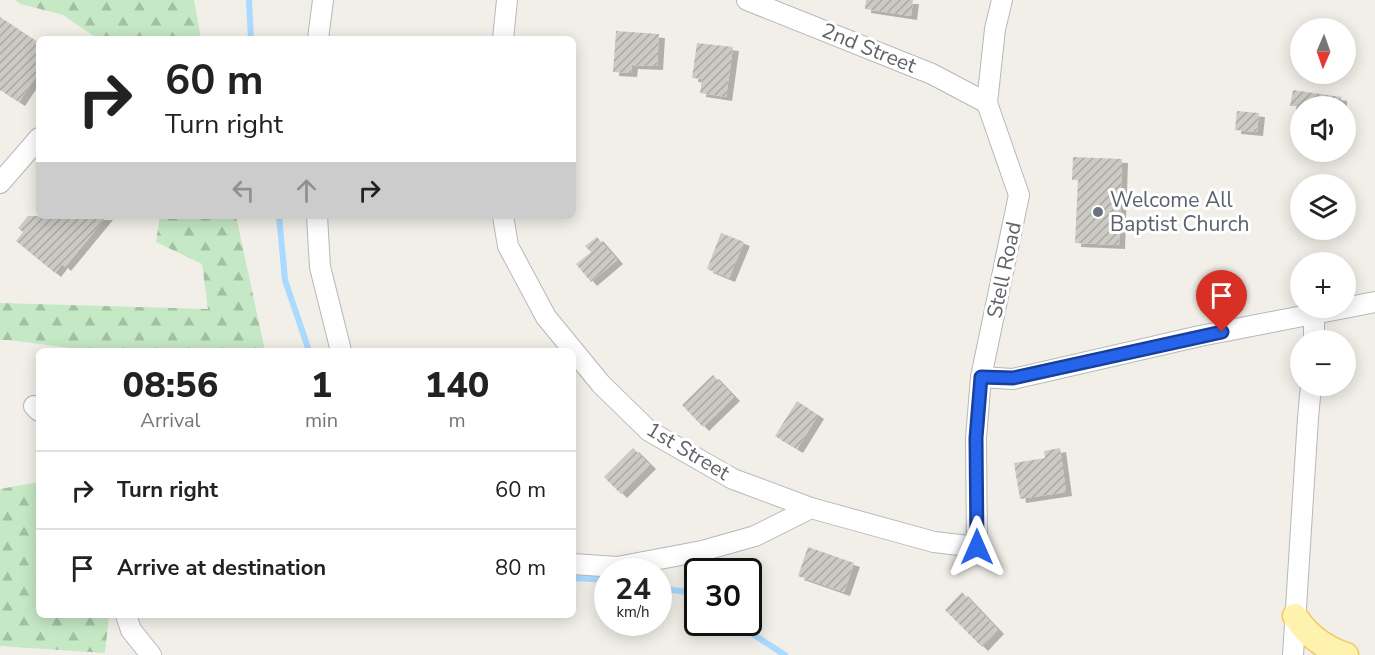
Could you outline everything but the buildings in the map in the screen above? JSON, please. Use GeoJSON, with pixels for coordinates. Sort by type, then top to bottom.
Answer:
{"type":"FeatureCollection","features":[{"type":"Feature","properties":{"kind":"main road"},"geometry":{"type":"LineString","coordinates":[[1295,615],[1315,639],[1326,647],[1346,655]]}},
{"type":"Feature","properties":{"kind":"street"},"geometry":{"type":"LineString","coordinates":[[318,36],[323,0]]}},
{"type":"Feature","properties":{"kind":"street"},"geometry":{"type":"LineString","coordinates":[[503,36],[507,0]]}},
{"type":"Feature","properties":{"kind":"street","name":"2nd Street"},"geometry":{"type":"LineString","coordinates":[[747,0],[932,74],[987,103]]}},
{"type":"Feature","properties":{"kind":"street","name":"Stell Road"},"geometry":{"type":"LineString","coordinates":[[977,547],[976,438],[981,377],[1020,195],[987,103],[1002,0]]}},
{"type":"Feature","properties":{"kind":"street"},"geometry":{"type":"LineString","coordinates":[[0,183],[36,141]]}},
{"type":"Feature","properties":{"kind":"street"},"geometry":{"type":"LineString","coordinates":[[317,219],[320,267],[340,348]]}},
{"type":"Feature","properties":{"kind":"street","name":"1st Street"},"geometry":{"type":"LineString","coordinates":[[504,219],[508,246],[546,317],[571,348]]}},
{"type":"Feature","properties":{"kind":"street"},"geometry":{"type":"LineString","coordinates":[[1356,306],[1375,302]]}},
{"type":"Feature","properties":{"kind":"street"},"geometry":{"type":"LineString","coordinates":[[981,377],[1013,378],[1200,336],[1293,318]]}},
{"type":"Feature","properties":{"kind":"street","name":"1st Street"},"geometry":{"type":"LineString","coordinates":[[576,354],[601,384],[649,431],[733,479],[811,508],[934,542],[977,547]]}},
{"type":"Feature","properties":{"kind":"street"},"geometry":{"type":"LineString","coordinates":[[1293,655],[1310,396]]}},
{"type":"Feature","properties":{"kind":"street"},"geometry":{"type":"LineString","coordinates":[[576,564],[617,567],[702,551],[755,536],[811,508]]}},
{"type":"Feature","properties":{"kind":"street"},"geometry":{"type":"LineString","coordinates":[[127,618],[131,630],[152,655]]}},
{"type":"Feature","properties":{"kind":"green space"},"geometry":{"type":"Polygon","coordinates":[[[15,0],[194,0],[200,36],[94,36],[63,15],[21,4],[15,0]]]}},
{"type":"Feature","properties":{"kind":"green space"},"geometry":{"type":"Polygon","coordinates":[[[160,219],[237,219],[264,348],[71,348],[0,340],[0,303],[208,309],[202,264],[156,242],[160,219]]]}},
{"type":"Feature","properties":{"kind":"green space"},"geometry":{"type":"Polygon","coordinates":[[[36,483],[36,618],[109,618],[105,653],[0,646],[0,489],[36,483]]]}},
{"type":"Feature","properties":{"kind":"waterway"},"geometry":{"type":"LineString","coordinates":[[249,0],[251,36]]}},
{"type":"Feature","properties":{"kind":"waterway"},"geometry":{"type":"LineString","coordinates":[[279,219],[285,280],[308,348]]}},
{"type":"Feature","properties":{"kind":"waterway"},"geometry":{"type":"LineString","coordinates":[[576,578],[594,579]]}},
{"type":"Feature","properties":{"kind":"waterway"},"geometry":{"type":"LineString","coordinates":[[672,590],[684,592]]}},
{"type":"Feature","properties":{"kind":"waterway"},"geometry":{"type":"LineString","coordinates":[[756,636],[785,655]]}},
{"type":"Feature","properties":{"kind":"place","name":"Welcome All Baptist Church"},"geometry":{"type":"Point","coordinates":[1098,212]}},
{"type":"Feature","properties":{"kind":"route"},"geometry":{"type":"LineString","coordinates":[[977,547],[976,438],[981,377],[1013,378],[1222,332]]}}]}
